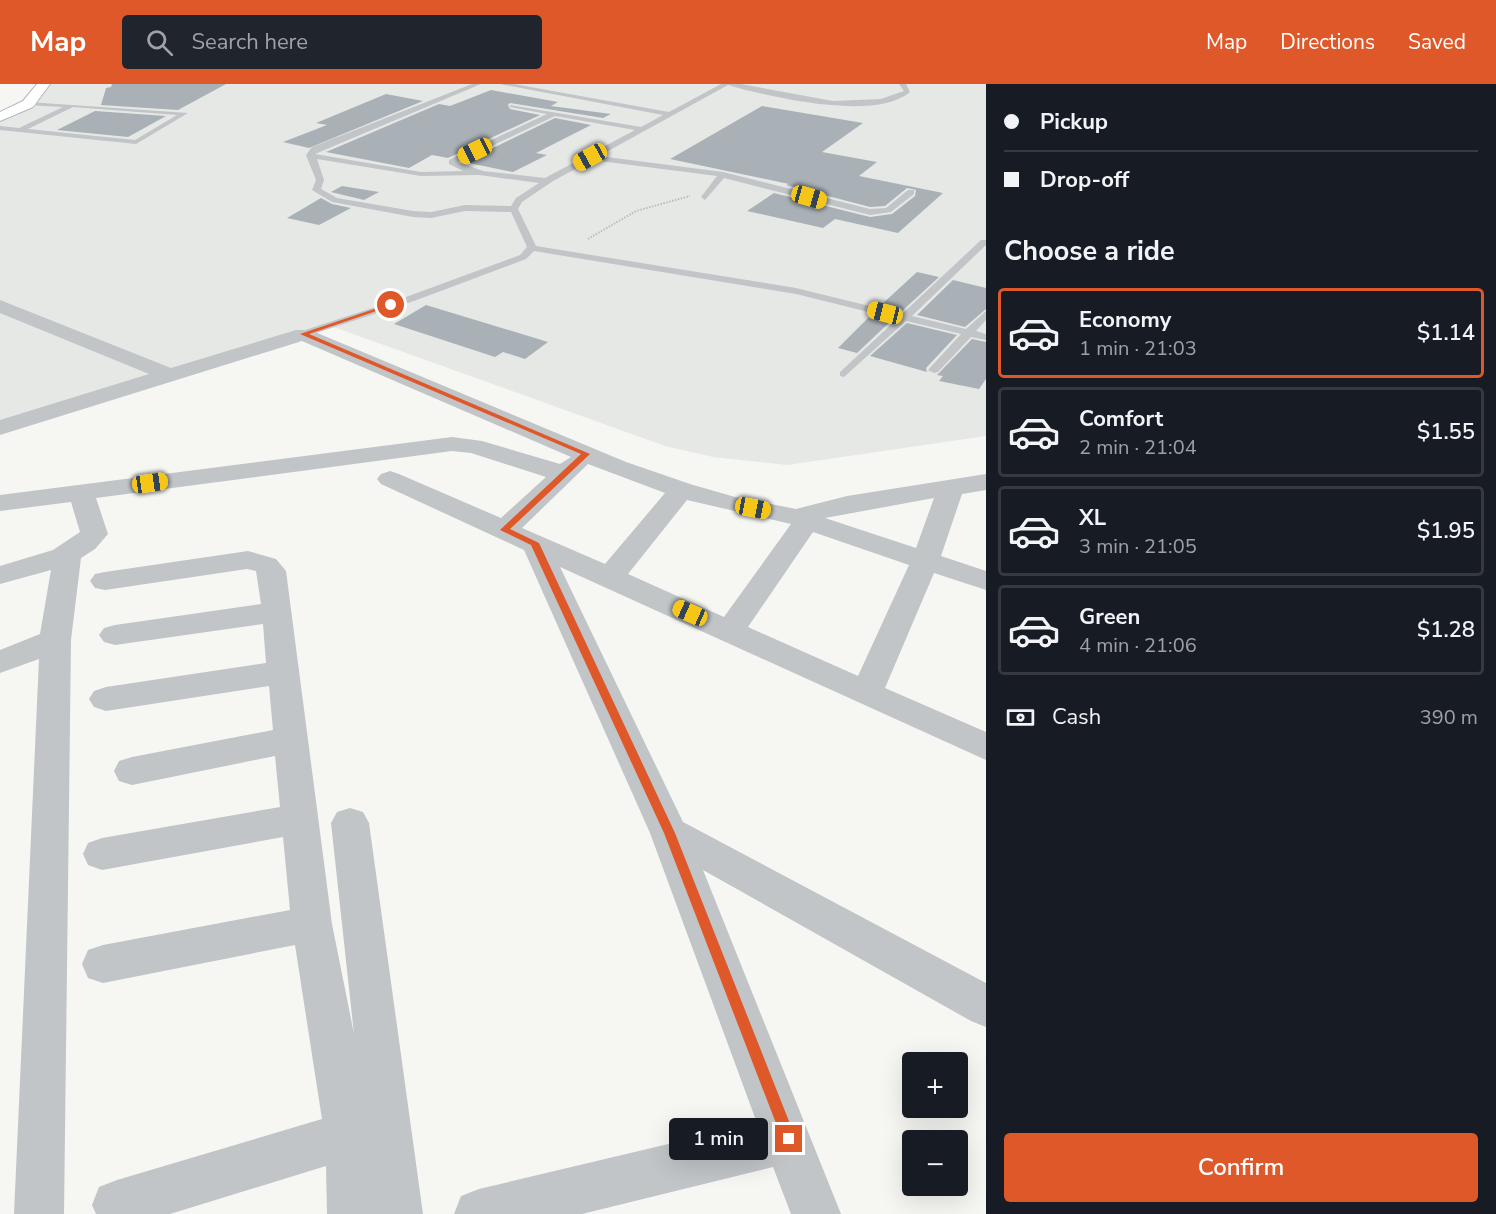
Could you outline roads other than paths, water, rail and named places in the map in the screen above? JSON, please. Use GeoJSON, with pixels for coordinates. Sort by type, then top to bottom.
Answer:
{"type":"FeatureCollection","features":[{"type":"Feature","properties":{"kind":"main road"},"geometry":{"type":"LineString","coordinates":[[0,117],[28,104],[44,84]]}},
{"type":"Feature","properties":{"kind":"main road"},"geometry":{"type":"LineString","coordinates":[[0,107],[15,98],[20,91]]}},
{"type":"Feature","properties":{"kind":"street"},"geometry":{"type":"LineString","coordinates":[[0,306],[170,375]]}},
{"type":"Feature","properties":{"kind":"street"},"geometry":{"type":"LineString","coordinates":[[0,428],[303,334],[587,454],[681,490],[801,519],[986,581]]}},
{"type":"Feature","properties":{"kind":"street"},"geometry":{"type":"LineString","coordinates":[[0,503],[452,444],[473,446],[565,474]]}},
{"type":"Feature","properties":{"kind":"street"},"geometry":{"type":"LineString","coordinates":[[519,536],[565,474],[587,454]]}},
{"type":"Feature","properties":{"kind":"street"},"geometry":{"type":"LineString","coordinates":[[390,479],[986,747]]}},
{"type":"Feature","properties":{"kind":"street"},"geometry":{"type":"LineString","coordinates":[[730,632],[801,519],[847,504],[986,482]]}},
{"type":"Feature","properties":{"kind":"street"},"geometry":{"type":"LineString","coordinates":[[866,693],[925,561],[951,488]]}},
{"type":"Feature","properties":{"kind":"street"},"geometry":{"type":"LineString","coordinates":[[610,577],[681,490]]}},
{"type":"Feature","properties":{"kind":"street"},"geometry":{"type":"LineString","coordinates":[[0,575],[67,556],[94,534],[81,493]]}},
{"type":"Feature","properties":{"kind":"street"},"geometry":{"type":"LineString","coordinates":[[519,536],[669,833],[789,1139],[816,1214]]}},
{"type":"Feature","properties":{"kind":"street"},"geometry":{"type":"LineString","coordinates":[[39,1214],[55,640],[67,556]]}},
{"type":"Feature","properties":{"kind":"street"},"geometry":{"type":"LineString","coordinates":[[105,581],[248,560],[266,565],[272,571],[312,924],[349,1135],[352,1214]]}},
{"type":"Feature","properties":{"kind":"street"},"geometry":{"type":"LineString","coordinates":[[115,635],[275,612]]}},
{"type":"Feature","properties":{"kind":"street"},"geometry":{"type":"LineString","coordinates":[[0,662],[55,640]]}},
{"type":"Feature","properties":{"kind":"street"},"geometry":{"type":"LineString","coordinates":[[106,699],[283,672]]}},
{"type":"Feature","properties":{"kind":"street"},"geometry":{"type":"LineString","coordinates":[[132,771],[291,740]]}},
{"type":"Feature","properties":{"kind":"street"},"geometry":{"type":"LineString","coordinates":[[102,854],[300,819]]}},
{"type":"Feature","properties":{"kind":"street"},"geometry":{"type":"LineString","coordinates":[[350,823],[398,1214]]}},
{"type":"Feature","properties":{"kind":"street"},"geometry":{"type":"LineString","coordinates":[[669,833],[986,1006]]}},
{"type":"Feature","properties":{"kind":"street"},"geometry":{"type":"LineString","coordinates":[[102,964],[312,924]]}},
{"type":"Feature","properties":{"kind":"street"},"geometry":{"type":"LineString","coordinates":[[117,1205],[349,1135]]}},
{"type":"Feature","properties":{"kind":"street"},"geometry":{"type":"LineString","coordinates":[[479,1214],[789,1139]]}},
{"type":"Feature","properties":{"kind":"lane"},"geometry":{"type":"LineString","coordinates":[[478,84],[315,149],[310,155],[313,157],[320,180],[316,190],[335,200],[423,215],[465,208],[514,209]]}},
{"type":"Feature","properties":{"kind":"lane"},"geometry":{"type":"LineString","coordinates":[[503,84],[672,112]]}},
{"type":"Feature","properties":{"kind":"lane"},"geometry":{"type":"LineString","coordinates":[[527,84],[672,112]]}},
{"type":"Feature","properties":{"kind":"lane"},"geometry":{"type":"LineString","coordinates":[[303,334],[504,266],[523,257],[532,248],[532,242],[518,221],[514,209],[519,200],[547,181],[726,84]]}},
{"type":"Feature","properties":{"kind":"lane"},"geometry":{"type":"LineString","coordinates":[[731,84],[800,101],[831,105],[894,98],[907,92],[907,88],[902,84]]}},
{"type":"Feature","properties":{"kind":"lane"},"geometry":{"type":"LineString","coordinates":[[0,128],[136,142],[185,113],[99,106],[28,104]]}},
{"type":"Feature","properties":{"kind":"lane"},"geometry":{"type":"LineString","coordinates":[[20,130],[72,105]]}},
{"type":"Feature","properties":{"kind":"lane"},"geometry":{"type":"LineString","coordinates":[[84,113],[99,106]]}},
{"type":"Feature","properties":{"kind":"lane"},"geometry":{"type":"LineString","coordinates":[[512,106],[642,129]]}},
{"type":"Feature","properties":{"kind":"lane"},"geometry":{"type":"LineString","coordinates":[[614,113],[634,116],[621,126]]}},
{"type":"Feature","properties":{"kind":"lane"},"geometry":{"type":"LineString","coordinates":[[480,173],[455,166],[452,162],[553,114]]}},
{"type":"Feature","properties":{"kind":"lane"},"geometry":{"type":"LineString","coordinates":[[44,133],[59,126]]}},
{"type":"Feature","properties":{"kind":"lane"},"geometry":{"type":"LineString","coordinates":[[313,157],[421,174],[480,173],[547,181]]}},
{"type":"Feature","properties":{"kind":"lane"},"geometry":{"type":"LineString","coordinates":[[590,157],[723,174],[870,212],[888,210],[910,192]]}},
{"type":"Feature","properties":{"kind":"lane"},"geometry":{"type":"LineString","coordinates":[[707,195],[723,174]]}},
{"type":"Feature","properties":{"kind":"lane"},"geometry":{"type":"LineString","coordinates":[[844,374],[984,242]]}},
{"type":"Feature","properties":{"kind":"lane"},"geometry":{"type":"LineString","coordinates":[[532,248],[796,291],[986,337]]}},
{"type":"Feature","properties":{"kind":"lane"},"geometry":{"type":"LineString","coordinates":[[934,370],[986,314]]}}]}
